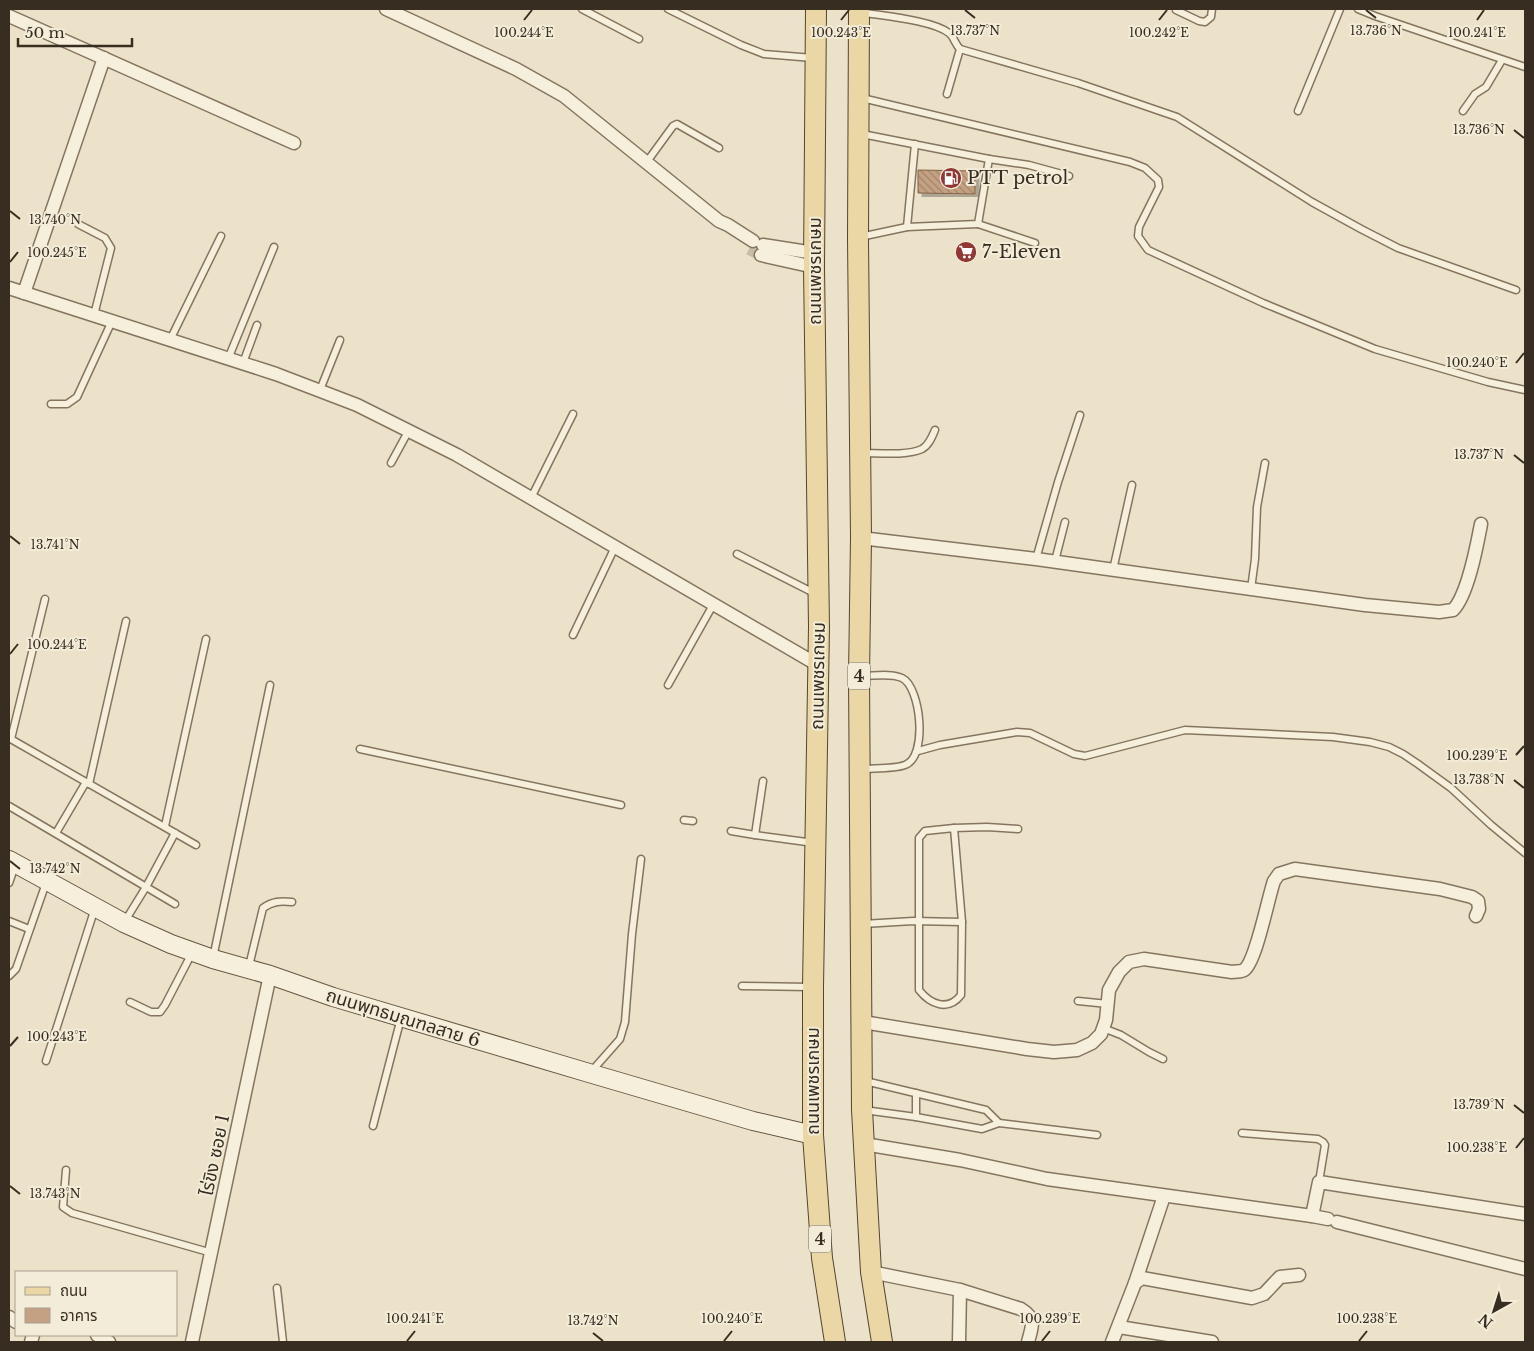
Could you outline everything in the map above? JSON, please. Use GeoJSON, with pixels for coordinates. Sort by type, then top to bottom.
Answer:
{"type":"FeatureCollection","features":[{"type":"Feature","properties":{"kind":"main road","name":"ถนนเพชรเกษม"},"geometry":{"type":"LineString","coordinates":[[816,9],[814,260],[818,665],[813,986],[813,1136],[822,1258],[835,1342]]}},
{"type":"Feature","properties":{"kind":"main road","name":"4"},"geometry":{"type":"LineString","coordinates":[[858,10],[862,1110],[871,1272],[882,1342]]}},
{"type":"Feature","properties":{"kind":"main road","name":"ถนนพุทธมณฑลสาย 6"},"geometry":{"type":"LineString","coordinates":[[12,862],[124,923],[171,944],[213,959],[270,975],[401,1018],[754,1121],[813,1136]]}},
{"type":"Feature","properties":{"kind":"street"},"geometry":{"type":"LineString","coordinates":[[386,9],[516,69],[564,96],[719,221],[728,225],[756,247],[814,260]]}},
{"type":"Feature","properties":{"kind":"street"},"geometry":{"type":"LineString","coordinates":[[9,16],[294,143]]}},
{"type":"Feature","properties":{"kind":"street"},"geometry":{"type":"LineString","coordinates":[[24,293],[104,58]]}},
{"type":"Feature","properties":{"kind":"street"},"geometry":{"type":"LineString","coordinates":[[9,288],[243,363],[357,405],[457,455],[818,665]]}},
{"type":"Feature","properties":{"kind":"street"},"geometry":{"type":"LineString","coordinates":[[861,538],[1036,558],[1365,605],[1440,612],[1453,610],[1459,601],[1473,560],[1481,524]]}},
{"type":"Feature","properties":{"kind":"street"},"geometry":{"type":"LineString","coordinates":[[863,1022],[1027,1050],[1054,1052],[1077,1050],[1092,1043],[1101,1034],[1106,1020],[1109,990],[1119,972],[1129,962],[1136,959],[1232,972],[1245,969],[1250,963],[1257,944],[1274,881],[1279,874],[1296,869],[1440,889],[1472,897],[1478,901],[1479,909],[1476,916]]}},
{"type":"Feature","properties":{"kind":"street","name":"ไร่ขิง ซอย 1"},"geometry":{"type":"LineString","coordinates":[[192,1342],[270,975]]}},
{"type":"Feature","properties":{"kind":"street"},"geometry":{"type":"LineString","coordinates":[[864,1144],[960,1160],[1047,1179],[1312,1216],[1525,1269]]}},
{"type":"Feature","properties":{"kind":"street"},"geometry":{"type":"LineString","coordinates":[[1312,1216],[1319,1182],[1525,1214]]}},
{"type":"Feature","properties":{"kind":"street"},"geometry":{"type":"LineString","coordinates":[[1112,1342],[1135,1283],[1164,1196]]}},
{"type":"Feature","properties":{"kind":"street"},"geometry":{"type":"LineString","coordinates":[[871,1272],[960,1290],[1021,1309],[1029,1314],[1032,1322],[1028,1342]]}},
{"type":"Feature","properties":{"kind":"street"},"geometry":{"type":"LineString","coordinates":[[1135,1283],[1142,1278],[1252,1298],[1264,1294],[1280,1277],[1299,1275]]}},
{"type":"Feature","properties":{"kind":"street"},"geometry":{"type":"LineString","coordinates":[[958,1342],[960,1290]]}},
{"type":"Feature","properties":{"kind":"street"},"geometry":{"type":"LineString","coordinates":[[1118,1327],[1212,1342]]}},
{"type":"Feature","properties":{"kind":"street"},"geometry":{"type":"LineString","coordinates":[[98,1336],[109,1342]]}},
{"type":"Feature","properties":{"kind":"lane"},"geometry":{"type":"LineString","coordinates":[[582,9],[639,39]]}},
{"type":"Feature","properties":{"kind":"lane"},"geometry":{"type":"LineString","coordinates":[[668,9],[740,45],[764,54],[816,59]]}},
{"type":"Feature","properties":{"kind":"lane"},"geometry":{"type":"LineString","coordinates":[[1176,10],[1205,22],[1211,17],[1212,9]]}},
{"type":"Feature","properties":{"kind":"lane"},"geometry":{"type":"LineString","coordinates":[[1298,111],[1340,9]]}},
{"type":"Feature","properties":{"kind":"lane"},"geometry":{"type":"LineString","coordinates":[[1358,9],[1525,67]]}},
{"type":"Feature","properties":{"kind":"lane"},"geometry":{"type":"LineString","coordinates":[[858,10],[929,24],[949,34],[960,49],[1078,83],[1177,117],[1312,202],[1398,248],[1516,290]]}},
{"type":"Feature","properties":{"kind":"lane"},"geometry":{"type":"LineString","coordinates":[[947,94],[960,49]]}},
{"type":"Feature","properties":{"kind":"lane"},"geometry":{"type":"LineString","coordinates":[[1462,111],[1475,94],[1486,87],[1502,60]]}},
{"type":"Feature","properties":{"kind":"lane"},"geometry":{"type":"LineString","coordinates":[[859,98],[1130,162],[1145,168],[1158,180],[1159,188],[1139,227],[1138,236],[1148,250],[1263,303],[1375,349],[1488,382],[1525,390]]}},
{"type":"Feature","properties":{"kind":"lane"},"geometry":{"type":"LineString","coordinates":[[646,163],[673,126],[677,124],[719,148]]}},
{"type":"Feature","properties":{"kind":"lane"},"geometry":{"type":"LineString","coordinates":[[858,134],[1029,165],[1069,176]]}},
{"type":"Feature","properties":{"kind":"lane"},"geometry":{"type":"LineString","coordinates":[[907,227],[915,144]]}},
{"type":"Feature","properties":{"kind":"lane"},"geometry":{"type":"LineString","coordinates":[[978,224],[989,159]]}},
{"type":"Feature","properties":{"kind":"lane"},"geometry":{"type":"LineString","coordinates":[[78,224],[105,238],[111,248],[94,315]]}},
{"type":"Feature","properties":{"kind":"lane"},"geometry":{"type":"LineString","coordinates":[[858,238],[907,227],[978,224],[1036,243]]}},
{"type":"Feature","properties":{"kind":"lane"},"geometry":{"type":"LineString","coordinates":[[170,340],[221,236]]}},
{"type":"Feature","properties":{"kind":"lane"},"geometry":{"type":"LineString","coordinates":[[228,359],[274,247]]}},
{"type":"Feature","properties":{"kind":"lane"},"geometry":{"type":"LineString","coordinates":[[51,404],[66,404],[77,397],[83,388],[112,321]]}},
{"type":"Feature","properties":{"kind":"lane"},"geometry":{"type":"LineString","coordinates":[[243,363],[257,325]]}},
{"type":"Feature","properties":{"kind":"lane"},"geometry":{"type":"LineString","coordinates":[[320,390],[340,340]]}},
{"type":"Feature","properties":{"kind":"lane"},"geometry":{"type":"LineString","coordinates":[[530,498],[573,414]]}},
{"type":"Feature","properties":{"kind":"lane"},"geometry":{"type":"LineString","coordinates":[[1036,558],[1080,415]]}},
{"type":"Feature","properties":{"kind":"lane"},"geometry":{"type":"LineString","coordinates":[[392,463],[409,430]]}},
{"type":"Feature","properties":{"kind":"lane"},"geometry":{"type":"LineString","coordinates":[[860,453],[912,452],[922,449],[932,439],[936,430]]}},
{"type":"Feature","properties":{"kind":"lane"},"geometry":{"type":"LineString","coordinates":[[1251,589],[1255,559],[1256,516],[1265,463]]}},
{"type":"Feature","properties":{"kind":"lane"},"geometry":{"type":"LineString","coordinates":[[1113,570],[1132,485]]}},
{"type":"Feature","properties":{"kind":"lane"},"geometry":{"type":"LineString","coordinates":[[1055,561],[1065,522]]}},
{"type":"Feature","properties":{"kind":"lane"},"geometry":{"type":"LineString","coordinates":[[573,635],[615,547]]}},
{"type":"Feature","properties":{"kind":"lane"},"geometry":{"type":"LineString","coordinates":[[738,554],[818,595]]}},
{"type":"Feature","properties":{"kind":"lane"},"geometry":{"type":"LineString","coordinates":[[46,599],[10,739],[196,845]]}},
{"type":"Feature","properties":{"kind":"lane"},"geometry":{"type":"LineString","coordinates":[[668,685],[713,605]]}},
{"type":"Feature","properties":{"kind":"lane"},"geometry":{"type":"LineString","coordinates":[[56,834],[88,783],[126,621]]}},
{"type":"Feature","properties":{"kind":"lane"},"geometry":{"type":"LineString","coordinates":[[165,826],[206,639]]}},
{"type":"Feature","properties":{"kind":"lane"},"geometry":{"type":"LineString","coordinates":[[859,676],[896,676],[906,681],[913,693],[917,706],[920,739],[918,751],[912,761],[906,765],[860,769]]}},
{"type":"Feature","properties":{"kind":"lane"},"geometry":{"type":"LineString","coordinates":[[213,959],[270,685]]}},
{"type":"Feature","properties":{"kind":"lane"},"geometry":{"type":"LineString","coordinates":[[918,751],[940,745],[1017,732],[1030,733],[1074,754],[1086,756],[1185,730],[1324,737],[1370,742],[1389,747],[1418,764],[1451,788],[1525,853]]}},
{"type":"Feature","properties":{"kind":"lane"},"geometry":{"type":"LineString","coordinates":[[360,749],[621,805]]}},
{"type":"Feature","properties":{"kind":"lane"},"geometry":{"type":"LineString","coordinates":[[755,836],[763,780]]}},
{"type":"Feature","properties":{"kind":"lane"},"geometry":{"type":"LineString","coordinates":[[9,806],[175,904]]}},
{"type":"Feature","properties":{"kind":"lane"},"geometry":{"type":"LineString","coordinates":[[684,820],[693,821]]}},
{"type":"Feature","properties":{"kind":"lane"},"geometry":{"type":"LineString","coordinates":[[954,828],[962,922],[960,995],[956,1001],[943,1005],[933,1003],[925,998],[920,990],[915,922],[919,838],[925,832],[954,828],[987,827],[1018,829]]}},
{"type":"Feature","properties":{"kind":"lane"},"geometry":{"type":"LineString","coordinates":[[731,831],[755,836],[815,843]]}},
{"type":"Feature","properties":{"kind":"lane"},"geometry":{"type":"LineString","coordinates":[[124,923],[175,833]]}},
{"type":"Feature","properties":{"kind":"lane"},"geometry":{"type":"LineString","coordinates":[[589,1073],[620,1038],[625,1022],[632,934],[641,859]]}},
{"type":"Feature","properties":{"kind":"lane"},"geometry":{"type":"LineString","coordinates":[[9,883],[12,862]]}},
{"type":"Feature","properties":{"kind":"lane"},"geometry":{"type":"LineString","coordinates":[[9,976],[16,969],[47,882]]}},
{"type":"Feature","properties":{"kind":"lane"},"geometry":{"type":"LineString","coordinates":[[248,969],[263,908],[270,903],[280,901],[292,902]]}},
{"type":"Feature","properties":{"kind":"lane"},"geometry":{"type":"LineString","coordinates":[[46,1061],[95,908]]}},
{"type":"Feature","properties":{"kind":"lane"},"geometry":{"type":"LineString","coordinates":[[9,921],[29,929]]}},
{"type":"Feature","properties":{"kind":"lane"},"geometry":{"type":"LineString","coordinates":[[862,924],[962,922]]}},
{"type":"Feature","properties":{"kind":"lane"},"geometry":{"type":"LineString","coordinates":[[130,1002],[151,1012],[160,1012],[193,952]]}},
{"type":"Feature","properties":{"kind":"lane"},"geometry":{"type":"LineString","coordinates":[[742,986],[813,986]]}},
{"type":"Feature","properties":{"kind":"lane"},"geometry":{"type":"LineString","coordinates":[[1078,1001],[1108,1004]]}},
{"type":"Feature","properties":{"kind":"lane"},"geometry":{"type":"LineString","coordinates":[[373,1126],[401,1018]]}},
{"type":"Feature","properties":{"kind":"lane"},"geometry":{"type":"LineString","coordinates":[[1103,1028],[1121,1035],[1163,1059]]}},
{"type":"Feature","properties":{"kind":"lane"},"geometry":{"type":"LineString","coordinates":[[863,1081],[986,1110],[999,1123]]}},
{"type":"Feature","properties":{"kind":"lane"},"geometry":{"type":"LineString","coordinates":[[916,1093],[916,1116]]}},
{"type":"Feature","properties":{"kind":"lane"},"geometry":{"type":"LineString","coordinates":[[862,1110],[916,1116],[982,1129],[999,1123],[1097,1134]]}},
{"type":"Feature","properties":{"kind":"lane"},"geometry":{"type":"LineString","coordinates":[[1242,1133],[1323,1142],[1325,1145],[1319,1182]]}},
{"type":"Feature","properties":{"kind":"lane"},"geometry":{"type":"LineString","coordinates":[[66,1170],[63,1207],[72,1213],[212,1253]]}},
{"type":"Feature","properties":{"kind":"lane"},"geometry":{"type":"LineString","coordinates":[[277,1288],[283,1342]]}},
{"type":"Feature","properties":{"kind":"building"},"geometry":{"type":"Polygon","coordinates":[[[918,170],[975,171],[975,194],[918,193],[918,170]]]}},
{"type":"Feature","properties":{"kind":"tunnel"},"geometry":{"type":"LineString","coordinates":[[749,249],[761,255]]}},
{"type":"Feature","properties":{"kind":"place","name":"PTT petrol"},"geometry":{"type":"Point","coordinates":[951,178]}},
{"type":"Feature","properties":{"kind":"place","name":"7-Eleven"},"geometry":{"type":"Point","coordinates":[966,252]}}]}
